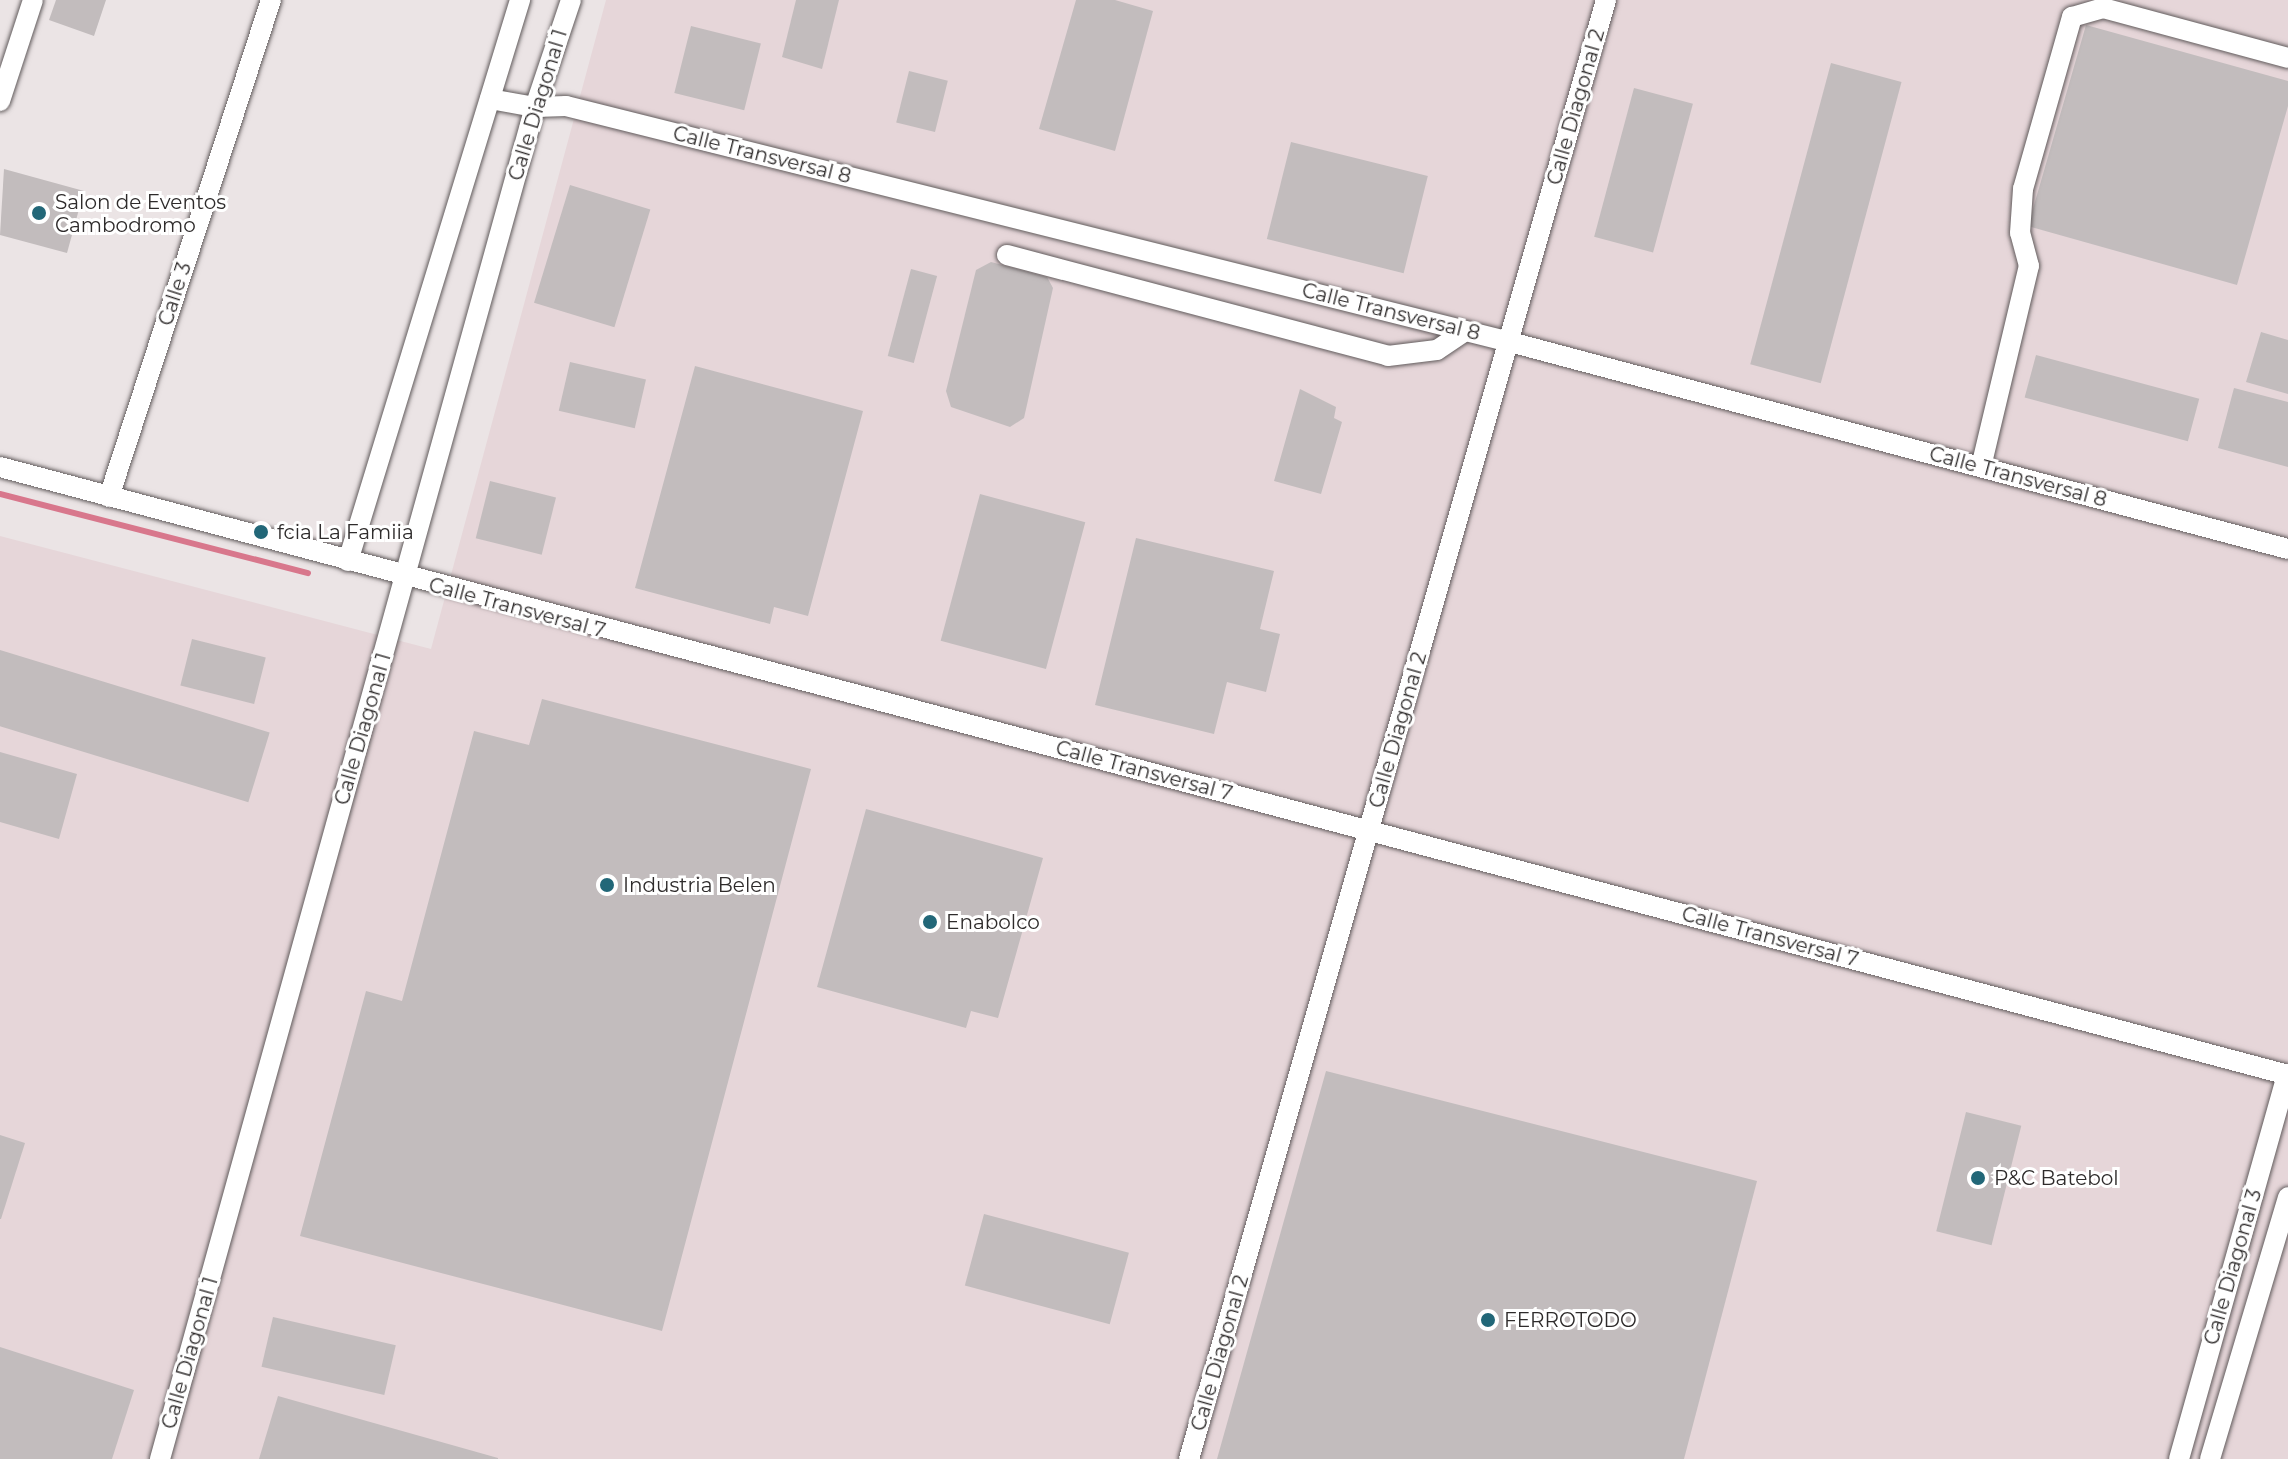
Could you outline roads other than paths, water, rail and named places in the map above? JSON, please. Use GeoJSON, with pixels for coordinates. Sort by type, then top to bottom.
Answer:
{"type":"FeatureCollection","features":[{"type":"Feature","properties":{"kind":"street"},"geometry":{"type":"LineString","coordinates":[[0,101],[33,0]]}},
{"type":"Feature","properties":{"kind":"street","name":"Calle 3"},"geometry":{"type":"LineString","coordinates":[[109,497],[271,0]]}},
{"type":"Feature","properties":{"kind":"street"},"geometry":{"type":"LineString","coordinates":[[348,561],[520,0]]}},
{"type":"Feature","properties":{"kind":"street","name":"Calle Diagonal 1"},"geometry":{"type":"LineString","coordinates":[[160,1459],[535,107],[571,0]]}},
{"type":"Feature","properties":{"kind":"street","name":"Calle Diagonal 2"},"geometry":{"type":"LineString","coordinates":[[1189,1459],[1606,0]]}},
{"type":"Feature","properties":{"kind":"street"},"geometry":{"type":"LineString","coordinates":[[1981,467],[2029,266],[2020,233],[2023,189],[2072,17],[2103,8],[2288,58]]}},
{"type":"Feature","properties":{"kind":"street","name":"Calle Transversal 8"},"geometry":{"type":"LineString","coordinates":[[490,99],[535,107],[566,106],[1510,342],[2288,549]]}},
{"type":"Feature","properties":{"kind":"street"},"geometry":{"type":"LineString","coordinates":[[1007,255],[1388,356],[1437,350],[1465,331]]}},
{"type":"Feature","properties":{"kind":"street","name":"Calle Transversal 7"},"geometry":{"type":"LineString","coordinates":[[0,467],[405,579],[1369,829],[2287,1075]]}},
{"type":"Feature","properties":{"kind":"street","name":"Calle Diagonal 3"},"geometry":{"type":"LineString","coordinates":[[2179,1459],[2287,1075]]}},
{"type":"Feature","properties":{"kind":"street"},"geometry":{"type":"LineString","coordinates":[[2210,1459],[2288,1197]]}},
{"type":"Feature","properties":{"kind":"waterway"},"geometry":{"type":"LineString","coordinates":[[0,494],[308,573]]}},
{"type":"Feature","properties":{"kind":"place","name":"Salon de Eventos Cambodromo"},"geometry":{"type":"Point","coordinates":[39,213]}},
{"type":"Feature","properties":{"kind":"place","name":"fcia La Famiia"},"geometry":{"type":"Point","coordinates":[261,532]}},
{"type":"Feature","properties":{"kind":"place","name":"Industria Belen"},"geometry":{"type":"Point","coordinates":[607,885]}},
{"type":"Feature","properties":{"kind":"place","name":"Enabolco"},"geometry":{"type":"Point","coordinates":[930,922]}},
{"type":"Feature","properties":{"kind":"place","name":"P&C Batebol"},"geometry":{"type":"Point","coordinates":[1978,1178]}},
{"type":"Feature","properties":{"kind":"place","name":"FERROTODO"},"geometry":{"type":"Point","coordinates":[1488,1320]}}]}
